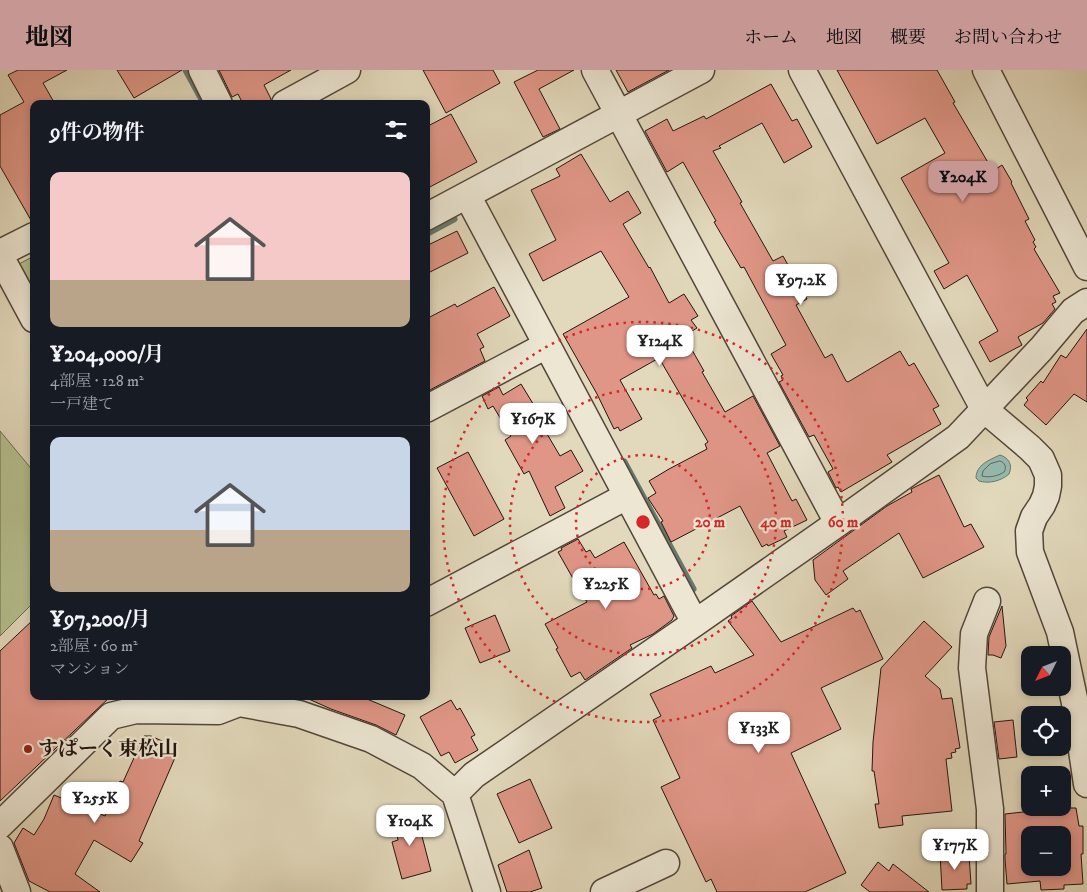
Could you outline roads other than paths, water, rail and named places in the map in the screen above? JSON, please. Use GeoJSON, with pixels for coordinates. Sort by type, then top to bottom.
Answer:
{"type":"FeatureCollection","features":[{"type":"Feature","properties":{"kind":"street"},"geometry":{"type":"LineString","coordinates":[[202,70],[217,100]]}},
{"type":"Feature","properties":{"kind":"street"},"geometry":{"type":"LineString","coordinates":[[292,100],[346,70]]}},
{"type":"Feature","properties":{"kind":"street"},"geometry":{"type":"LineString","coordinates":[[596,70],[838,523]]}},
{"type":"Feature","properties":{"kind":"street"},"geometry":{"type":"LineString","coordinates":[[430,215],[701,70]]}},
{"type":"Feature","properties":{"kind":"street"},"geometry":{"type":"LineString","coordinates":[[802,70],[984,409],[1042,460],[1048,474],[1046,496],[1029,531],[1030,552],[1060,632],[1075,703],[1087,784]]}},
{"type":"Feature","properties":{"kind":"street"},"geometry":{"type":"LineString","coordinates":[[986,70],[1087,267]]}},
{"type":"Feature","properties":{"kind":"street"},"geometry":{"type":"LineString","coordinates":[[467,196],[695,623]]}},
{"type":"Feature","properties":{"kind":"street"},"geometry":{"type":"LineString","coordinates":[[30,238],[0,254],[30,311]]}},
{"type":"Feature","properties":{"kind":"street"},"geometry":{"type":"LineString","coordinates":[[456,794],[474,775],[695,623],[958,437],[1041,349],[1073,311],[1087,302]]}},
{"type":"Feature","properties":{"kind":"street"},"geometry":{"type":"LineString","coordinates":[[430,407],[547,345]]}},
{"type":"Feature","properties":{"kind":"street"},"geometry":{"type":"LineString","coordinates":[[430,601],[627,496]]}},
{"type":"Feature","properties":{"kind":"street"},"geometry":{"type":"LineString","coordinates":[[987,601],[974,634],[972,668],[990,808],[990,892]]}},
{"type":"Feature","properties":{"kind":"street"},"geometry":{"type":"LineString","coordinates":[[0,825],[112,716],[136,710],[218,711],[238,700]]}},
{"type":"Feature","properties":{"kind":"street"},"geometry":{"type":"LineString","coordinates":[[249,700],[299,714],[371,739],[422,766],[456,794],[487,892]]}},
{"type":"Feature","properties":{"kind":"street"},"geometry":{"type":"LineString","coordinates":[[0,848],[17,892]]}},
{"type":"Feature","properties":{"kind":"street"},"geometry":{"type":"LineString","coordinates":[[604,892],[666,863]]}},
{"type":"Feature","properties":{"kind":"water"},"geometry":{"type":"Polygon","coordinates":[[[1000,455],[1009,462],[1011,468],[1009,474],[995,481],[979,481],[976,478],[981,466],[1000,455]]]}},
{"type":"Feature","properties":{"kind":"waterway"},"geometry":{"type":"LineString","coordinates":[[186,70],[202,100]]}},
{"type":"Feature","properties":{"kind":"waterway"},"geometry":{"type":"LineString","coordinates":[[430,232],[454,219]]}},
{"type":"Feature","properties":{"kind":"waterway"},"geometry":{"type":"LineString","coordinates":[[624,462],[693,589]]}},
{"type":"Feature","properties":{"kind":"place","name":"すぱーく東松山"},"geometry":{"type":"Point","coordinates":[28,749]}}]}
